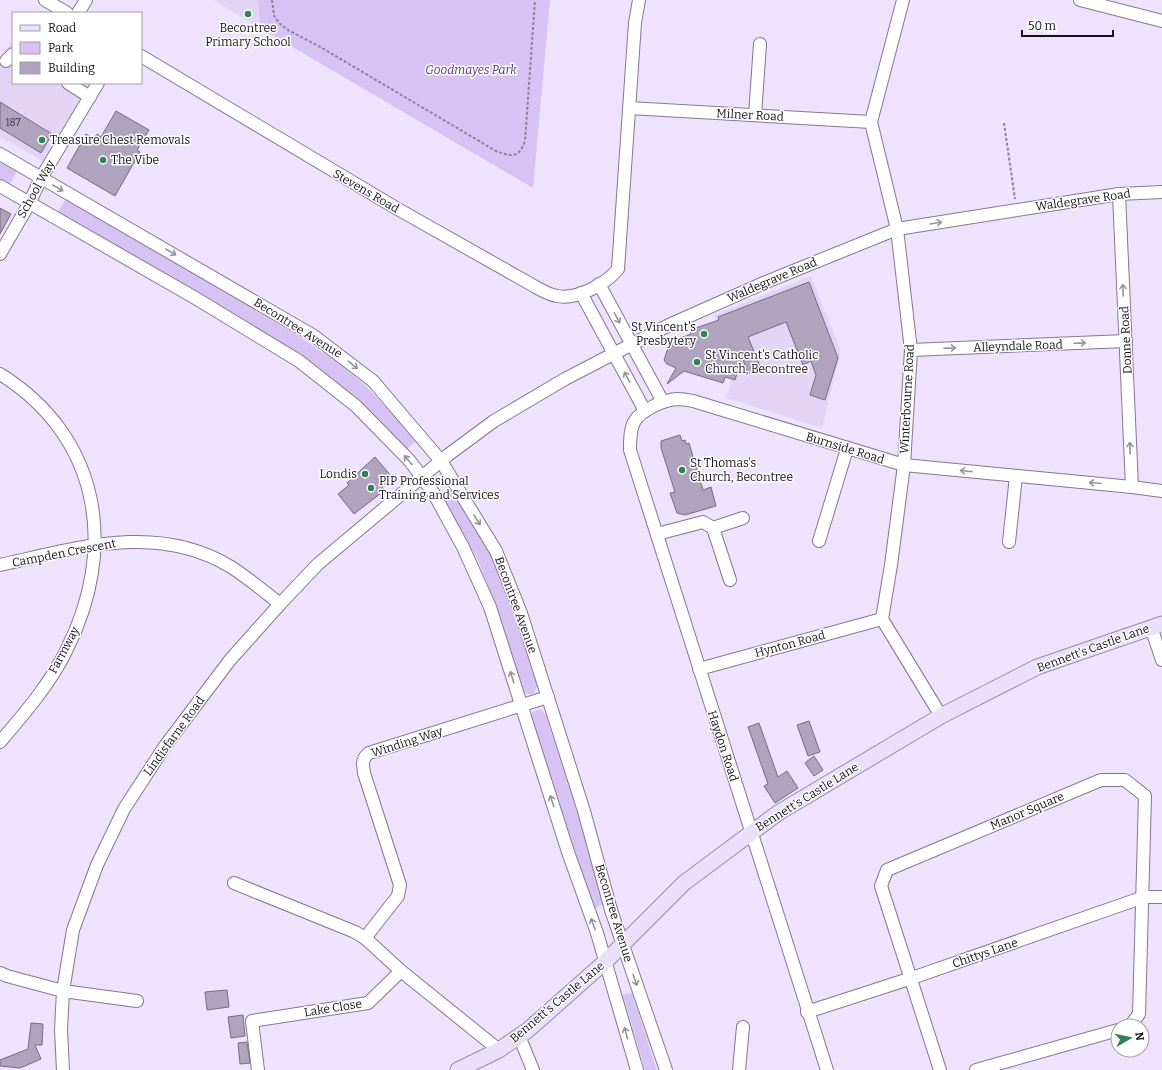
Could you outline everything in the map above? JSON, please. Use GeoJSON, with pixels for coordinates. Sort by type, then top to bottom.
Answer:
{"type":"FeatureCollection","features":[{"type":"Feature","properties":{"kind":"main road","name":"Bennett's Castle Lane"},"geometry":{"type":"LineString","coordinates":[[458,1070],[499,1050],[520,1036],[606,961],[622,943],[684,883],[778,813],[941,716],[1037,667],[1157,626]]}},
{"type":"Feature","properties":{"kind":"street"},"geometry":{"type":"LineString","coordinates":[[45,0],[65,12]]}},
{"type":"Feature","properties":{"kind":"street"},"geometry":{"type":"LineString","coordinates":[[79,12],[86,0]]}},
{"type":"Feature","properties":{"kind":"street","name":"Stevens Road"},"geometry":{"type":"LineString","coordinates":[[142,57],[390,204],[540,290],[557,296],[568,296],[581,293],[598,284],[610,277],[618,269],[635,23],[639,0]]}},
{"type":"Feature","properties":{"kind":"street","name":"Winterbourne Road"},"geometry":{"type":"LineString","coordinates":[[882,619],[891,565],[904,466],[911,350],[897,229],[871,122],[902,0]]}},
{"type":"Feature","properties":{"kind":"street"},"geometry":{"type":"LineString","coordinates":[[1080,0],[1162,21]]}},
{"type":"Feature","properties":{"kind":"street"},"geometry":{"type":"LineString","coordinates":[[755,115],[760,44]]}},
{"type":"Feature","properties":{"kind":"street"},"geometry":{"type":"LineString","coordinates":[[70,84],[90,97]]}},
{"type":"Feature","properties":{"kind":"street","name":"School Way"},"geometry":{"type":"LineString","coordinates":[[0,254],[29,204],[41,178],[97,84]]}},
{"type":"Feature","properties":{"kind":"street","name":"Milner Road"},"geometry":{"type":"LineString","coordinates":[[629,108],[871,122]]}},
{"type":"Feature","properties":{"kind":"street","name":"Becontree Avenue"},"geometry":{"type":"LineString","coordinates":[[0,154],[314,336],[374,381],[441,462],[487,535],[506,574],[548,697],[584,811],[622,943],[666,1070]]}},
{"type":"Feature","properties":{"kind":"street","name":"Becontree Avenue"},"geometry":{"type":"LineString","coordinates":[[0,186],[299,361],[356,406],[409,460],[422,477],[434,494],[463,547],[490,607],[568,852],[606,961],[637,1070]]}},
{"type":"Feature","properties":{"kind":"street","name":"Waldegrave Road"},"geometry":{"type":"LineString","coordinates":[[422,477],[494,421],[564,378],[669,325],[766,282],[897,229],[1119,194],[1162,192]]}},
{"type":"Feature","properties":{"kind":"street","name":"Donne Road"},"geometry":{"type":"LineString","coordinates":[[1119,194],[1132,487]]}},
{"type":"Feature","properties":{"kind":"street"},"geometry":{"type":"LineString","coordinates":[[598,284],[662,402]]}},
{"type":"Feature","properties":{"kind":"street"},"geometry":{"type":"LineString","coordinates":[[581,293],[645,411]]}},
{"type":"Feature","properties":{"kind":"street","name":"Alleyndale Road"},"geometry":{"type":"LineString","coordinates":[[911,350],[1126,341]]}},
{"type":"Feature","properties":{"kind":"street","name":"Farmway"},"geometry":{"type":"LineString","coordinates":[[0,374],[18,386],[44,409],[58,427],[73,451],[85,476],[93,508],[95,544],[93,574],[89,593],[80,622],[66,652],[24,715],[0,742]]}},
{"type":"Feature","properties":{"kind":"street","name":"Burnside Road"},"geometry":{"type":"LineString","coordinates":[[634,422],[645,411],[662,402],[677,399],[692,401],[904,466],[1162,491]]}},
{"type":"Feature","properties":{"kind":"street","name":"Haydon Road"},"geometry":{"type":"LineString","coordinates":[[634,422],[630,434],[630,450],[826,1070]]}},
{"type":"Feature","properties":{"kind":"street"},"geometry":{"type":"LineString","coordinates":[[818,540],[847,449]]}},
{"type":"Feature","properties":{"kind":"street"},"geometry":{"type":"LineString","coordinates":[[1009,542],[1016,476]]}},
{"type":"Feature","properties":{"kind":"street","name":"Lindisfarne Road"},"geometry":{"type":"LineString","coordinates":[[63,1070],[61,1030],[63,991],[73,930],[97,865],[124,809],[170,740],[230,660],[280,604],[318,564],[422,477]]}},
{"type":"Feature","properties":{"kind":"street"},"geometry":{"type":"LineString","coordinates":[[713,528],[743,518]]}},
{"type":"Feature","properties":{"kind":"street"},"geometry":{"type":"LineString","coordinates":[[657,534],[703,522],[713,528],[730,580]]}},
{"type":"Feature","properties":{"kind":"street","name":"Campden Crescent"},"geometry":{"type":"LineString","coordinates":[[0,565],[95,544],[131,540],[160,542],[204,554],[230,566],[280,604]]}},
{"type":"Feature","properties":{"kind":"street"},"geometry":{"type":"LineString","coordinates":[[882,619],[941,716]]}},
{"type":"Feature","properties":{"kind":"street","name":"Hynton Road"},"geometry":{"type":"LineString","coordinates":[[699,669],[882,619]]}},
{"type":"Feature","properties":{"kind":"street"},"geometry":{"type":"LineString","coordinates":[[1157,626],[1162,660]]}},
{"type":"Feature","properties":{"kind":"street","name":"Winding Way"},"geometry":{"type":"LineString","coordinates":[[365,938],[398,896],[400,885],[364,773],[364,756],[548,697]]}},
{"type":"Feature","properties":{"kind":"street","name":"Manor Square"},"geometry":{"type":"LineString","coordinates":[[940,1070],[882,886],[887,870],[1101,780],[1125,780],[1145,796],[1144,897],[1139,1014],[1136,1018]]}},
{"type":"Feature","properties":{"kind":"street"},"geometry":{"type":"LineString","coordinates":[[234,883],[355,932],[365,938],[401,971],[499,1050]]}},
{"type":"Feature","properties":{"kind":"street","name":"Chittys Lane"},"geometry":{"type":"LineString","coordinates":[[807,1012],[912,978],[1144,897],[1162,897]]}},
{"type":"Feature","properties":{"kind":"street","name":"Lake Close"},"geometry":{"type":"LineString","coordinates":[[258,1070],[252,1021],[368,1003],[401,971]]}},
{"type":"Feature","properties":{"kind":"street"},"geometry":{"type":"LineString","coordinates":[[0,973],[63,991],[137,1001]]}},
{"type":"Feature","properties":{"kind":"street"},"geometry":{"type":"LineString","coordinates":[[739,1070],[743,1027]]}},
{"type":"Feature","properties":{"kind":"street"},"geometry":{"type":"LineString","coordinates":[[976,1070],[1110,1032]]}},
{"type":"Feature","properties":{"kind":"street"},"geometry":{"type":"LineString","coordinates":[[520,1036],[533,1070]]}},
{"type":"Feature","properties":{"kind":"path"},"geometry":{"type":"LineString","coordinates":[[272,0],[274,16],[288,30],[322,48],[496,151],[508,156],[516,155],[522,150],[525,141],[535,0]]}},
{"type":"Feature","properties":{"kind":"path"},"geometry":{"type":"LineString","coordinates":[[1004,123],[1017,210]]}},
{"type":"Feature","properties":{"kind":"shaded area","name":"Becontree Primary School"},"geometry":{"type":"Polygon","coordinates":[[[213,0],[258,0],[260,28],[213,0]]]}},
{"type":"Feature","properties":{"kind":"shaded area"},"geometry":{"type":"Polygon","coordinates":[[[10,44],[12,45],[12,84],[80,84],[86,88],[43,161],[0,137],[0,62],[10,44]]]}},
{"type":"Feature","properties":{"kind":"shaded area"},"geometry":{"type":"Polygon","coordinates":[[[811,276],[841,351],[822,428],[726,398],[736,368],[714,315],[811,276]]]}},
{"type":"Feature","properties":{"kind":"green space","name":"Goodmayes Park"},"geometry":{"type":"Polygon","coordinates":[[[258,0],[550,0],[533,188],[260,28],[258,0]]]}},
{"type":"Feature","properties":{"kind":"green space"},"geometry":{"type":"Polygon","coordinates":[[[0,161],[17,171],[10,184],[0,179],[0,161]]]}},
{"type":"Feature","properties":{"kind":"green space"},"geometry":{"type":"Polygon","coordinates":[[[66,199],[294,333],[338,363],[365,385],[417,440],[406,450],[362,404],[318,367],[250,324],[57,213],[66,199]]]}},
{"type":"Feature","properties":{"kind":"green space"},"geometry":{"type":"Polygon","coordinates":[[[455,490],[488,547],[503,582],[537,686],[534,694],[527,694],[523,690],[494,600],[477,558],[442,499],[455,490]]]}},
{"type":"Feature","properties":{"kind":"green space"},"geometry":{"type":"Polygon","coordinates":[[[541,709],[546,715],[598,878],[603,904],[594,909],[532,719],[532,712],[541,709]]]}},
{"type":"Feature","properties":{"kind":"green space"},"geometry":{"type":"Polygon","coordinates":[[[632,993],[657,1070],[645,1070],[623,995],[632,993]]]}},
{"type":"Feature","properties":{"kind":"building"},"geometry":{"type":"Polygon","coordinates":[[[0,102],[52,134],[41,153],[0,128],[0,102]]]}},
{"type":"Feature","properties":{"kind":"building","name":"The Vibe"},"geometry":{"type":"Polygon","coordinates":[[[116,111],[149,130],[137,150],[140,152],[115,196],[67,168],[86,134],[94,139],[97,134],[101,137],[116,111]]]}},
{"type":"Feature","properties":{"kind":"building"},"geometry":{"type":"Polygon","coordinates":[[[0,208],[11,214],[0,234],[0,208]]]}},
{"type":"Feature","properties":{"kind":"building"},"geometry":{"type":"Polygon","coordinates":[[[809,282],[838,358],[825,400],[810,395],[816,375],[811,361],[803,365],[786,322],[748,337],[761,369],[748,374],[742,357],[735,380],[725,377],[723,383],[684,371],[667,384],[676,368],[667,364],[664,360],[669,345],[678,339],[691,334],[690,330],[719,320],[718,317],[809,282]]]}},
{"type":"Feature","properties":{"kind":"building","name":"St Thomas's Church, Becontree"},"geometry":{"type":"Polygon","coordinates":[[[680,435],[682,441],[685,440],[686,444],[689,443],[703,490],[711,487],[716,506],[685,515],[677,513],[670,493],[675,492],[661,448],[661,441],[680,435]]]}},
{"type":"Feature","properties":{"kind":"building","name":"PIP Professional Training and Services"},"geometry":{"type":"Polygon","coordinates":[[[375,457],[392,477],[382,487],[385,490],[354,514],[338,494],[349,485],[347,483],[375,457]]]}},
{"type":"Feature","properties":{"kind":"building"},"geometry":{"type":"Polygon","coordinates":[[[809,721],[820,752],[808,756],[797,725],[809,721]]]}},
{"type":"Feature","properties":{"kind":"building"},"geometry":{"type":"Polygon","coordinates":[[[759,723],[778,777],[787,771],[798,788],[775,803],[764,786],[768,784],[748,727],[759,723]]]}},
{"type":"Feature","properties":{"kind":"building"},"geometry":{"type":"Polygon","coordinates":[[[814,756],[823,770],[814,776],[805,763],[814,756]]]}},
{"type":"Feature","properties":{"kind":"building"},"geometry":{"type":"Polygon","coordinates":[[[227,990],[229,1007],[207,1010],[205,992],[227,990]]]}},
{"type":"Feature","properties":{"kind":"building"},"geometry":{"type":"Polygon","coordinates":[[[243,1015],[245,1036],[231,1038],[228,1017],[243,1015]]]}},
{"type":"Feature","properties":{"kind":"building"},"geometry":{"type":"Polygon","coordinates":[[[31,1023],[43,1024],[42,1045],[35,1045],[41,1059],[20,1068],[0,1066],[0,1060],[28,1049],[31,1023]]]}},
{"type":"Feature","properties":{"kind":"building"},"geometry":{"type":"Polygon","coordinates":[[[247,1042],[250,1063],[240,1064],[238,1043],[247,1042]]]}},
{"type":"Feature","properties":{"kind":"place","name":"Becontree Primary School"},"geometry":{"type":"Point","coordinates":[248,14]}},
{"type":"Feature","properties":{"kind":"place","name":"Treasure Chest Removals"},"geometry":{"type":"Point","coordinates":[42,140]}},
{"type":"Feature","properties":{"kind":"place","name":"The Vibe"},"geometry":{"type":"Point","coordinates":[103,160]}},
{"type":"Feature","properties":{"kind":"place","name":"St Vincent's Presbytery"},"geometry":{"type":"Point","coordinates":[704,334]}},
{"type":"Feature","properties":{"kind":"place","name":"St Vincent's Catholic Church, Becontree"},"geometry":{"type":"Point","coordinates":[697,362]}},
{"type":"Feature","properties":{"kind":"place","name":"St Thomas's Church, Becontree"},"geometry":{"type":"Point","coordinates":[682,470]}},
{"type":"Feature","properties":{"kind":"place","name":"Londis"},"geometry":{"type":"Point","coordinates":[365,474]}},
{"type":"Feature","properties":{"kind":"place","name":"PIP Professional Training and Services"},"geometry":{"type":"Point","coordinates":[371,488]}}]}
